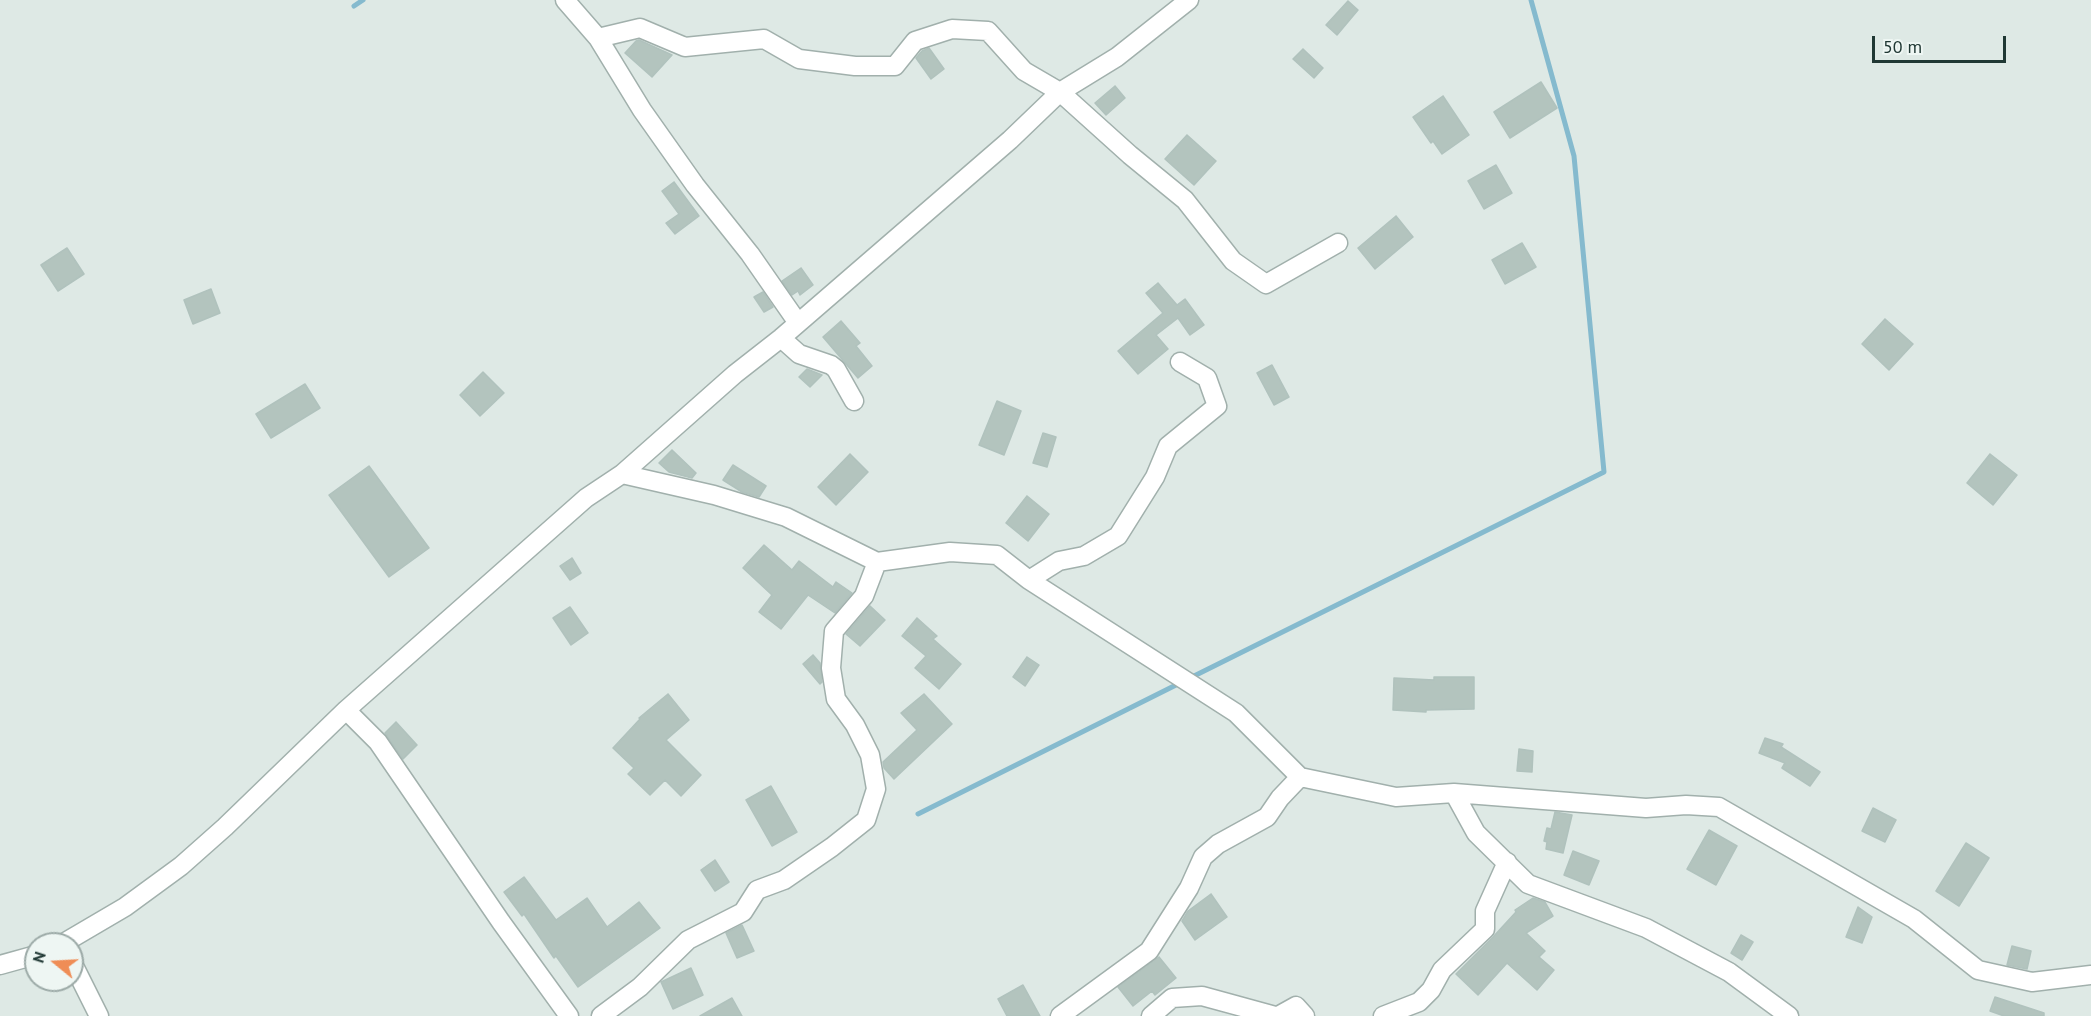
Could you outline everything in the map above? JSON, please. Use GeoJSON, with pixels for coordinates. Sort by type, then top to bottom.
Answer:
{"type":"FeatureCollection","features":[{"type":"Feature","properties":{"kind":"street"},"geometry":{"type":"LineString","coordinates":[[565,0],[598,38],[642,110],[695,185],[750,254],[798,323]]}},
{"type":"Feature","properties":{"kind":"street"},"geometry":{"type":"LineString","coordinates":[[83,932],[125,907],[181,866],[225,828],[346,710],[586,498],[622,474],[735,374],[781,339],[1010,140],[1060,92],[1117,57],[1189,0]]}},
{"type":"Feature","properties":{"kind":"street"},"geometry":{"type":"LineString","coordinates":[[598,38],[640,28],[685,47],[764,39],[800,59],[855,66],[895,66],[915,41],[952,29],[988,31],[1024,70],[1060,92],[1130,155],[1185,200],[1233,261],[1266,284],[1338,243]]}},
{"type":"Feature","properties":{"kind":"street"},"geometry":{"type":"LineString","coordinates":[[781,339],[799,354],[831,365],[836,369],[854,401]]}},
{"type":"Feature","properties":{"kind":"street"},"geometry":{"type":"LineString","coordinates":[[1029,580],[1059,561],[1084,556],[1118,536],[1155,477],[1168,446],[1217,406],[1207,378],[1180,362]]}},
{"type":"Feature","properties":{"kind":"street"},"geometry":{"type":"LineString","coordinates":[[622,474],[714,495],[786,517],[877,562],[950,552],[997,555],[1029,580],[1236,713],[1300,777],[1396,796],[1454,793],[1646,808],[1686,805],[1719,807],[1914,919],[1978,970],[2032,982],[2091,975]]}},
{"type":"Feature","properties":{"kind":"street"},"geometry":{"type":"LineString","coordinates":[[601,1016],[640,987],[688,939],[743,912],[757,890],[784,880],[866,820],[876,789],[870,755],[855,725],[836,699],[831,668],[834,631],[864,596],[877,562]]}},
{"type":"Feature","properties":{"kind":"street"},"geometry":{"type":"LineString","coordinates":[[346,710],[378,742],[501,922],[569,1016]]}},
{"type":"Feature","properties":{"kind":"street"},"geometry":{"type":"LineString","coordinates":[[1060,1016],[1149,951],[1189,888],[1203,857],[1218,844],[1267,817],[1280,798],[1300,777]]}},
{"type":"Feature","properties":{"kind":"street"},"geometry":{"type":"LineString","coordinates":[[1454,793],[1476,833],[1528,884],[1646,928],[1729,972],[1789,1016]]}},
{"type":"Feature","properties":{"kind":"street"},"geometry":{"type":"LineString","coordinates":[[1383,1016],[1419,1002],[1431,990],[1442,970],[1485,929],[1485,910],[1508,862]]}},
{"type":"Feature","properties":{"kind":"street"},"geometry":{"type":"LineString","coordinates":[[0,965],[24,958]]}},
{"type":"Feature","properties":{"kind":"street"},"geometry":{"type":"LineString","coordinates":[[84,986],[99,1016]]}},
{"type":"Feature","properties":{"kind":"street"},"geometry":{"type":"LineString","coordinates":[[1151,1016],[1172,998],[1202,996],[1276,1016],[1296,1006],[1305,1016]]}},
{"type":"Feature","properties":{"kind":"building"},"geometry":{"type":"Polygon","coordinates":[[[1348,1],[1358,10],[1337,35],[1326,25],[1348,1]]]}},
{"type":"Feature","properties":{"kind":"building"},"geometry":{"type":"Polygon","coordinates":[[[639,40],[672,55],[652,77],[625,53],[639,40]]]}},
{"type":"Feature","properties":{"kind":"building"},"geometry":{"type":"Polygon","coordinates":[[[929,48],[944,69],[931,79],[916,58],[922,51],[929,48]]]}},
{"type":"Feature","properties":{"kind":"building"},"geometry":{"type":"Polygon","coordinates":[[[1303,49],[1323,68],[1314,78],[1293,59],[1303,49]]]}},
{"type":"Feature","properties":{"kind":"building"},"geometry":{"type":"Polygon","coordinates":[[[1541,82],[1557,108],[1510,138],[1494,112],[1541,82]]]}},
{"type":"Feature","properties":{"kind":"building"},"geometry":{"type":"Polygon","coordinates":[[[1115,86],[1125,98],[1106,115],[1095,103],[1115,86]]]}},
{"type":"Feature","properties":{"kind":"building"},"geometry":{"type":"Polygon","coordinates":[[[1443,96],[1469,135],[1442,154],[1433,141],[1431,143],[1413,117],[1443,96]]]}},
{"type":"Feature","properties":{"kind":"building"},"geometry":{"type":"Polygon","coordinates":[[[1187,135],[1216,161],[1194,185],[1165,159],[1187,135]]]}},
{"type":"Feature","properties":{"kind":"building"},"geometry":{"type":"Polygon","coordinates":[[[1496,165],[1512,193],[1484,209],[1468,181],[1496,165]]]}},
{"type":"Feature","properties":{"kind":"building"},"geometry":{"type":"Polygon","coordinates":[[[674,182],[699,216],[675,234],[666,223],[679,214],[662,191],[674,182]]]}},
{"type":"Feature","properties":{"kind":"building"},"geometry":{"type":"Polygon","coordinates":[[[1396,216],[1413,237],[1375,269],[1358,248],[1396,216]]]}},
{"type":"Feature","properties":{"kind":"building"},"geometry":{"type":"Polygon","coordinates":[[[1522,243],[1536,267],[1505,284],[1492,260],[1522,243]]]}},
{"type":"Feature","properties":{"kind":"building"},"geometry":{"type":"Polygon","coordinates":[[[67,248],[84,274],[58,291],[41,265],[67,248]]]}},
{"type":"Feature","properties":{"kind":"building"},"geometry":{"type":"Polygon","coordinates":[[[801,268],[813,285],[800,295],[798,291],[792,295],[782,281],[801,268]]]}},
{"type":"Feature","properties":{"kind":"building"},"geometry":{"type":"Polygon","coordinates":[[[1158,283],[1177,305],[1185,299],[1204,325],[1190,335],[1178,318],[1156,335],[1168,349],[1138,374],[1118,351],[1163,313],[1146,293],[1158,283]]]}},
{"type":"Feature","properties":{"kind":"building"},"geometry":{"type":"Polygon","coordinates":[[[211,289],[220,313],[193,324],[184,300],[211,289]]]}},
{"type":"Feature","properties":{"kind":"building"},"geometry":{"type":"Polygon","coordinates":[[[763,292],[773,307],[764,312],[754,297],[763,292]]]}},
{"type":"Feature","properties":{"kind":"building"},"geometry":{"type":"Polygon","coordinates":[[[1885,319],[1913,344],[1889,370],[1862,344],[1885,319]]]}},
{"type":"Feature","properties":{"kind":"building"},"geometry":{"type":"Polygon","coordinates":[[[841,321],[860,343],[856,346],[872,366],[858,378],[823,337],[841,321]]]}},
{"type":"Feature","properties":{"kind":"building"},"geometry":{"type":"Polygon","coordinates":[[[1272,365],[1289,397],[1274,405],[1257,373],[1272,365]]]}},
{"type":"Feature","properties":{"kind":"building"},"geometry":{"type":"Polygon","coordinates":[[[807,369],[822,375],[810,387],[799,377],[807,369]]]}},
{"type":"Feature","properties":{"kind":"building"},"geometry":{"type":"Polygon","coordinates":[[[483,372],[504,393],[480,416],[460,395],[483,372]]]}},
{"type":"Feature","properties":{"kind":"building"},"geometry":{"type":"Polygon","coordinates":[[[305,384],[320,408],[271,438],[256,414],[305,384]]]}},
{"type":"Feature","properties":{"kind":"building"},"geometry":{"type":"Polygon","coordinates":[[[997,401],[1021,411],[1004,455],[979,445],[997,401]]]}},
{"type":"Feature","properties":{"kind":"building"},"geometry":{"type":"Polygon","coordinates":[[[1043,433],[1056,437],[1047,467],[1033,463],[1043,433]]]}},
{"type":"Feature","properties":{"kind":"building"},"geometry":{"type":"Polygon","coordinates":[[[672,450],[696,473],[692,478],[669,472],[659,463],[672,450]]]}},
{"type":"Feature","properties":{"kind":"building"},"geometry":{"type":"Polygon","coordinates":[[[850,454],[868,472],[836,505],[818,487],[850,454]]]}},
{"type":"Feature","properties":{"kind":"building"},"geometry":{"type":"Polygon","coordinates":[[[1990,454],[2017,475],[1993,505],[1967,483],[1990,454]]]}},
{"type":"Feature","properties":{"kind":"building"},"geometry":{"type":"Polygon","coordinates":[[[733,465],[766,486],[759,497],[742,492],[723,480],[733,465]]]}},
{"type":"Feature","properties":{"kind":"building"},"geometry":{"type":"Polygon","coordinates":[[[369,466],[429,548],[389,577],[329,495],[369,466]]]}},
{"type":"Feature","properties":{"kind":"building"},"geometry":{"type":"Polygon","coordinates":[[[1027,496],[1049,514],[1028,541],[1006,523],[1027,496]]]}},
{"type":"Feature","properties":{"kind":"building"},"geometry":{"type":"Polygon","coordinates":[[[764,545],[792,570],[799,561],[833,587],[836,582],[852,593],[835,613],[808,595],[781,629],[759,612],[772,595],[743,568],[764,545]]]}},
{"type":"Feature","properties":{"kind":"building"},"geometry":{"type":"Polygon","coordinates":[[[572,558],[581,573],[570,580],[560,566],[572,558]]]}},
{"type":"Feature","properties":{"kind":"building"},"geometry":{"type":"Polygon","coordinates":[[[870,606],[885,620],[860,646],[846,634],[870,606]]]}},
{"type":"Feature","properties":{"kind":"building"},"geometry":{"type":"Polygon","coordinates":[[[570,607],[588,633],[571,645],[553,618],[570,607]]]}},
{"type":"Feature","properties":{"kind":"building"},"geometry":{"type":"Polygon","coordinates":[[[917,618],[937,636],[933,639],[961,664],[939,689],[915,668],[926,656],[902,636],[917,618]]]}},
{"type":"Feature","properties":{"kind":"building"},"geometry":{"type":"Polygon","coordinates":[[[813,655],[820,663],[822,682],[820,684],[803,664],[813,655]]]}},
{"type":"Feature","properties":{"kind":"building"},"geometry":{"type":"Polygon","coordinates":[[[1027,657],[1039,665],[1025,686],[1013,677],[1027,657]]]}},
{"type":"Feature","properties":{"kind":"building"},"geometry":{"type":"Polygon","coordinates":[[[1434,677],[1474,677],[1474,709],[1426,710],[1426,712],[1393,710],[1394,678],[1434,680],[1434,677]]]}},
{"type":"Feature","properties":{"kind":"building"},"geometry":{"type":"Polygon","coordinates":[[[668,694],[689,720],[666,740],[701,775],[681,796],[665,780],[650,795],[628,774],[634,768],[613,748],[639,718],[668,694]]]}},
{"type":"Feature","properties":{"kind":"building"},"geometry":{"type":"Polygon","coordinates":[[[924,694],[952,724],[894,779],[884,768],[883,762],[917,730],[901,713],[924,694]]]}},
{"type":"Feature","properties":{"kind":"building"},"geometry":{"type":"Polygon","coordinates":[[[396,722],[417,745],[403,759],[385,733],[396,722]]]}},
{"type":"Feature","properties":{"kind":"building"},"geometry":{"type":"Polygon","coordinates":[[[1765,738],[1783,744],[1781,747],[1820,772],[1810,786],[1782,768],[1785,763],[1759,753],[1765,738]]]}},
{"type":"Feature","properties":{"kind":"building"},"geometry":{"type":"Polygon","coordinates":[[[1519,749],[1533,751],[1532,772],[1517,771],[1519,749]]]}},
{"type":"Feature","properties":{"kind":"building"},"geometry":{"type":"Polygon","coordinates":[[[771,786],[797,832],[772,846],[746,800],[771,786]]]}},
{"type":"Feature","properties":{"kind":"building"},"geometry":{"type":"Polygon","coordinates":[[[1873,808],[1896,820],[1885,842],[1862,831],[1873,808]]]}},
{"type":"Feature","properties":{"kind":"building"},"geometry":{"type":"Polygon","coordinates":[[[1555,812],[1572,815],[1563,853],[1546,849],[1547,842],[1544,841],[1547,828],[1551,829],[1555,812]]]}},
{"type":"Feature","properties":{"kind":"building"},"geometry":{"type":"Polygon","coordinates":[[[1709,830],[1737,846],[1716,885],[1687,869],[1709,830]]]}},
{"type":"Feature","properties":{"kind":"building"},"geometry":{"type":"Polygon","coordinates":[[[1966,843],[1989,858],[1959,906],[1936,891],[1966,843]]]}},
{"type":"Feature","properties":{"kind":"building"},"geometry":{"type":"Polygon","coordinates":[[[1573,851],[1599,861],[1589,885],[1564,875],[1573,851]]]}},
{"type":"Feature","properties":{"kind":"building"},"geometry":{"type":"Polygon","coordinates":[[[715,860],[729,882],[715,891],[701,870],[715,860]]]}},
{"type":"Feature","properties":{"kind":"building"},"geometry":{"type":"Polygon","coordinates":[[[524,877],[556,920],[587,898],[607,927],[639,902],[660,928],[578,987],[556,956],[554,958],[524,914],[522,916],[504,892],[524,877]]]}},
{"type":"Feature","properties":{"kind":"building"},"geometry":{"type":"Polygon","coordinates":[[[1211,894],[1227,917],[1195,940],[1182,921],[1188,911],[1211,894]]]}},
{"type":"Feature","properties":{"kind":"building"},"geometry":{"type":"Polygon","coordinates":[[[1533,898],[1545,902],[1553,916],[1526,933],[1545,951],[1539,957],[1554,970],[1537,990],[1507,963],[1478,995],[1456,974],[1493,937],[1516,912],[1515,910],[1533,898]]]}},
{"type":"Feature","properties":{"kind":"building"},"geometry":{"type":"Polygon","coordinates":[[[1858,907],[1872,917],[1862,943],[1846,937],[1858,907]]]}},
{"type":"Feature","properties":{"kind":"building"},"geometry":{"type":"Polygon","coordinates":[[[742,925],[754,951],[737,958],[726,933],[742,925]]]}},
{"type":"Feature","properties":{"kind":"building"},"geometry":{"type":"Polygon","coordinates":[[[1741,935],[1753,942],[1742,960],[1731,953],[1741,935]]]}},
{"type":"Feature","properties":{"kind":"building"},"geometry":{"type":"Polygon","coordinates":[[[2012,946],[2031,951],[2027,969],[2007,965],[2012,946]]]}},
{"type":"Feature","properties":{"kind":"building"},"geometry":{"type":"Polygon","coordinates":[[[1159,957],[1176,978],[1155,995],[1152,991],[1133,1006],[1118,987],[1159,957]]]}},
{"type":"Feature","properties":{"kind":"building"},"geometry":{"type":"Polygon","coordinates":[[[691,968],[703,995],[673,1009],[661,982],[691,968]]]}},
{"type":"Feature","properties":{"kind":"building"},"geometry":{"type":"Polygon","coordinates":[[[1023,985],[1040,1016],[1007,1016],[998,999],[1023,985]]]}},
{"type":"Feature","properties":{"kind":"building"},"geometry":{"type":"Polygon","coordinates":[[[1995,997],[2044,1013],[2044,1016],[2004,1016],[1990,1011],[1995,997]]]}},
{"type":"Feature","properties":{"kind":"building"},"geometry":{"type":"Polygon","coordinates":[[[732,998],[742,1016],[700,1016],[732,998]]]}},
{"type":"Feature","properties":{"kind":"waterway"},"geometry":{"type":"LineString","coordinates":[[354,6],[363,0]]}},
{"type":"Feature","properties":{"kind":"waterway"},"geometry":{"type":"LineString","coordinates":[[1190,678],[1604,472],[1574,156],[1531,0]]}},
{"type":"Feature","properties":{"kind":"waterway"},"geometry":{"type":"LineString","coordinates":[[918,814],[1182,682]]}}]}
